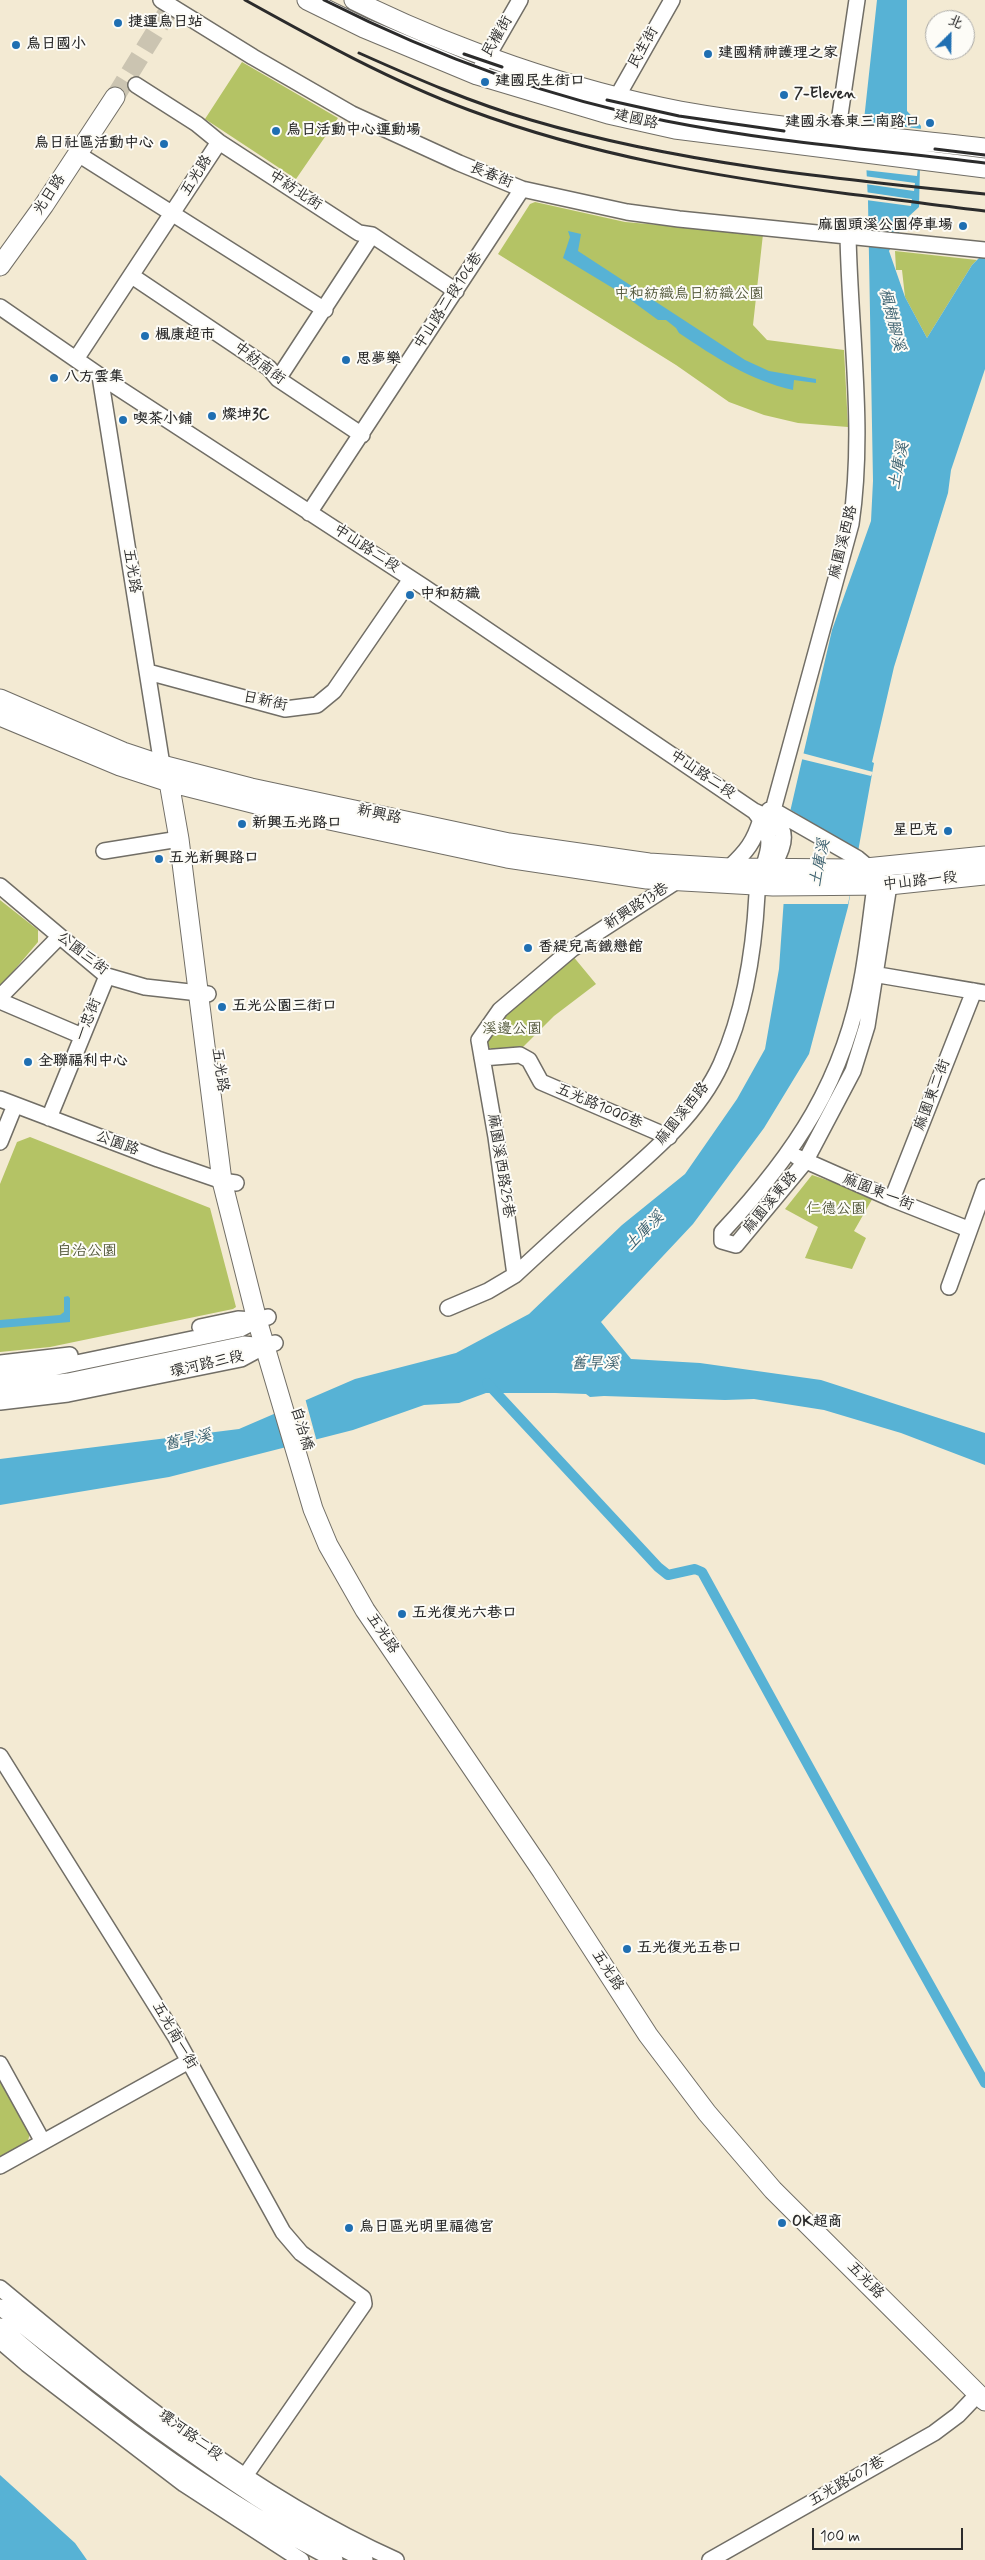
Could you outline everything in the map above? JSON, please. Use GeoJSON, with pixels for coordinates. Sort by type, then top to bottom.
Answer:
{"type":"FeatureCollection","features":[{"type":"Feature","properties":{"kind":"main road","name":"建國路"},"geometry":{"type":"LineString","coordinates":[[307,0],[364,28],[477,75],[579,106],[675,129],[836,151],[985,168]]}},
{"type":"Feature","properties":{"kind":"main road","name":"建國路"},"geometry":{"type":"LineString","coordinates":[[354,0],[382,14],[487,56],[617,97],[726,118],[985,148]]}},
{"type":"Feature","properties":{"kind":"main road","name":"光日路"},"geometry":{"type":"LineString","coordinates":[[0,266],[115,97]]}},
{"type":"Feature","properties":{"kind":"main road","name":"新興路"},"geometry":{"type":"LineString","coordinates":[[0,699],[123,752],[170,778],[251,788],[509,843],[649,863],[729,868],[769,874]]}},
{"type":"Feature","properties":{"kind":"main road","name":"新興路"},"geometry":{"type":"LineString","coordinates":[[0,716],[120,766],[507,858],[677,882],[769,874]]}},
{"type":"Feature","properties":{"kind":"main road","name":"五光路"},"geometry":{"type":"LineString","coordinates":[[170,778],[203,994]]}},
{"type":"Feature","properties":{"kind":"main road","name":"五光路"},"geometry":{"type":"LineString","coordinates":[[170,778],[229,1182],[262,1318],[281,1379]]}},
{"type":"Feature","properties":{"kind":"main road","name":"中山路一段"},"geometry":{"type":"LineString","coordinates":[[859,870],[985,856]]}},
{"type":"Feature","properties":{"kind":"main road","name":"中山路一段"},"geometry":{"type":"LineString","coordinates":[[859,870],[882,886],[985,875]]}},
{"type":"Feature","properties":{"kind":"main road"},"geometry":{"type":"LineString","coordinates":[[769,874],[859,870]]}},
{"type":"Feature","properties":{"kind":"main road","name":"自治橋"},"geometry":{"type":"LineString","coordinates":[[281,1379],[311,1482]]}},
{"type":"Feature","properties":{"kind":"main road","name":"五光路"},"geometry":{"type":"LineString","coordinates":[[311,1482],[320,1527],[346,1578],[648,2035],[707,2112],[773,2190],[983,2393]]}},
{"type":"Feature","properties":{"kind":"street","name":"長春街"},"geometry":{"type":"LineString","coordinates":[[161,0],[252,57],[352,114],[441,155],[522,189],[627,212],[983,249]]}},
{"type":"Feature","properties":{"kind":"street","name":"民權街"},"geometry":{"type":"LineString","coordinates":[[477,75],[520,0]]}},
{"type":"Feature","properties":{"kind":"street","name":"民生街"},"geometry":{"type":"LineString","coordinates":[[617,97],[672,0]]}},
{"type":"Feature","properties":{"kind":"street"},"geometry":{"type":"LineString","coordinates":[[836,151],[837,130],[857,0]]}},
{"type":"Feature","properties":{"kind":"street","name":"中紡北街"},"geometry":{"type":"LineString","coordinates":[[136,85],[197,124],[219,142],[359,233],[372,235],[456,290]]}},
{"type":"Feature","properties":{"kind":"street","name":"五光路"},"geometry":{"type":"LineString","coordinates":[[76,359],[174,214],[219,142]]}},
{"type":"Feature","properties":{"kind":"street"},"geometry":{"type":"LineString","coordinates":[[78,154],[325,310]]}},
{"type":"Feature","properties":{"kind":"street","name":"中山路二段106巷"},"geometry":{"type":"LineString","coordinates":[[310,513],[522,189]]}},
{"type":"Feature","properties":{"kind":"street"},"geometry":{"type":"LineString","coordinates":[[278,379],[325,310],[372,235]]}},
{"type":"Feature","properties":{"kind":"street","name":"麻園溪西路"},"geometry":{"type":"LineString","coordinates":[[729,868],[745,853],[756,838],[851,524],[856,489],[857,429],[854,237]]}},
{"type":"Feature","properties":{"kind":"street","name":"中紡南街"},"geometry":{"type":"LineString","coordinates":[[132,276],[269,368],[278,379],[362,435]]}},
{"type":"Feature","properties":{"kind":"street","name":"中山路二段"},"geometry":{"type":"LineString","coordinates":[[0,307],[100,376],[411,579],[777,823],[783,835],[782,847],[769,874]]}},
{"type":"Feature","properties":{"kind":"street","name":"五光路"},"geometry":{"type":"LineString","coordinates":[[100,376],[148,672],[170,778]]}},
{"type":"Feature","properties":{"kind":"street","name":"日新街"},"geometry":{"type":"LineString","coordinates":[[148,672],[285,709],[316,705],[334,690],[411,579]]}},
{"type":"Feature","properties":{"kind":"street"},"geometry":{"type":"LineString","coordinates":[[763,813],[859,870]]}},
{"type":"Feature","properties":{"kind":"street"},"geometry":{"type":"LineString","coordinates":[[104,850],[179,838]]}},
{"type":"Feature","properties":{"kind":"street","name":"麻園溪西路"},"geometry":{"type":"LineString","coordinates":[[448,1308],[488,1291],[515,1275],[669,1137],[701,1097],[721,1065],[742,1005],[755,925],[769,874]]}},
{"type":"Feature","properties":{"kind":"street","name":"新興路13巷"},"geometry":{"type":"LineString","coordinates":[[482,1058],[479,1040],[500,1010],[572,949],[677,882]]}},
{"type":"Feature","properties":{"kind":"street","name":"公園三街"},"geometry":{"type":"LineString","coordinates":[[0,886],[107,976],[146,986],[203,994]]}},
{"type":"Feature","properties":{"kind":"street","name":"麻園溪東路"},"geometry":{"type":"LineString","coordinates":[[870,974],[832,1080],[818,1109],[790,1152],[763,1188],[722,1232],[722,1241],[736,1245],[805,1162],[853,1071],[866,1026],[870,974],[882,886]]}},
{"type":"Feature","properties":{"kind":"street"},"geometry":{"type":"LineString","coordinates":[[0,996],[59,937]]}},
{"type":"Feature","properties":{"kind":"street","name":"麻園東二街"},"geometry":{"type":"LineString","coordinates":[[870,974],[980,992],[892,1199]]}},
{"type":"Feature","properties":{"kind":"street","name":"一忠街"},"geometry":{"type":"LineString","coordinates":[[48,1118],[107,976]]}},
{"type":"Feature","properties":{"kind":"street"},"geometry":{"type":"LineString","coordinates":[[0,1001],[82,1036]]}},
{"type":"Feature","properties":{"kind":"street","name":"五光路1000巷"},"geometry":{"type":"LineString","coordinates":[[482,1058],[520,1055],[529,1060],[541,1082],[669,1137]]}},
{"type":"Feature","properties":{"kind":"street","name":"麻園溪西路25巷"},"geometry":{"type":"LineString","coordinates":[[482,1058],[515,1275]]}},
{"type":"Feature","properties":{"kind":"street","name":"公園路"},"geometry":{"type":"LineString","coordinates":[[0,1099],[48,1118],[229,1182]]}},
{"type":"Feature","properties":{"kind":"street"},"geometry":{"type":"LineString","coordinates":[[0,1142],[15,1105]]}},
{"type":"Feature","properties":{"kind":"street","name":"麻園東一街"},"geometry":{"type":"LineString","coordinates":[[790,1152],[805,1162],[968,1229]]}},
{"type":"Feature","properties":{"kind":"street"},"geometry":{"type":"LineString","coordinates":[[949,1287],[968,1229],[985,1187]]}},
{"type":"Feature","properties":{"kind":"street"},"geometry":{"type":"LineString","coordinates":[[0,1363],[75,1354],[238,1319],[262,1318]]}},
{"type":"Feature","properties":{"kind":"street","name":"環河路三段"},"geometry":{"type":"LineString","coordinates":[[0,1374],[38,1370],[240,1329],[262,1318]]}},
{"type":"Feature","properties":{"kind":"street","name":"環河路三段"},"geometry":{"type":"LineString","coordinates":[[0,1389],[68,1381],[244,1344],[270,1344]]}},
{"type":"Feature","properties":{"kind":"street","name":"環河路三段"},"geometry":{"type":"LineString","coordinates":[[0,1402],[37,1399],[241,1359],[270,1344]]}},
{"type":"Feature","properties":{"kind":"street","name":"五光南一街"},"geometry":{"type":"LineString","coordinates":[[0,1756],[101,1914],[189,2061],[288,2239],[301,2253],[363,2298],[364,2304],[245,2476]]}},
{"type":"Feature","properties":{"kind":"street"},"geometry":{"type":"LineString","coordinates":[[0,2166],[189,2061]]}},
{"type":"Feature","properties":{"kind":"street"},"geometry":{"type":"LineString","coordinates":[[0,2064],[43,2142]]}},
{"type":"Feature","properties":{"kind":"street","name":"環河路二段"},"geometry":{"type":"LineString","coordinates":[[0,2288],[151,2409],[245,2476],[345,2537],[396,2560]]}},
{"type":"Feature","properties":{"kind":"street","name":"環河路二段"},"geometry":{"type":"LineString","coordinates":[[0,2307],[58,2356],[200,2460],[294,2521],[365,2560]]}},
{"type":"Feature","properties":{"kind":"street","name":"環河路二段"},"geometry":{"type":"LineString","coordinates":[[0,2326],[78,2390],[183,2468],[287,2535],[335,2560]]}},
{"type":"Feature","properties":{"kind":"street"},"geometry":{"type":"LineString","coordinates":[[0,2341],[27,2364],[184,2484],[301,2560]]}},
{"type":"Feature","properties":{"kind":"street","name":"五光路607巷"},"geometry":{"type":"LineString","coordinates":[[710,2560],[934,2433],[958,2416],[983,2393]]}},
{"type":"Feature","properties":{"kind":"green space","name":"烏日活動中心運動場"},"geometry":{"type":"Polygon","coordinates":[[[242,62],[338,118],[296,179],[205,119],[242,62]]]}},
{"type":"Feature","properties":{"kind":"green space","name":"中和紡織烏日紡織公園"},"geometry":{"type":"Polygon","coordinates":[[[535,202],[625,222],[763,234],[753,325],[767,340],[844,350],[848,427],[798,423],[764,415],[729,402],[676,365],[498,254],[530,204],[535,202]]]}},
{"type":"Feature","properties":{"kind":"green space"},"geometry":{"type":"Polygon","coordinates":[[[895,251],[977,260],[972,265],[927,338],[905,297],[902,270],[896,270],[895,251]]]}},
{"type":"Feature","properties":{"kind":"green space"},"geometry":{"type":"Polygon","coordinates":[[[0,900],[38,930],[38,942],[0,987],[0,900]]]}},
{"type":"Feature","properties":{"kind":"green space","name":"溪邊公園"},"geometry":{"type":"Polygon","coordinates":[[[572,955],[596,984],[554,1016],[522,1048],[493,1050],[487,1046],[485,1038],[498,1018],[572,955]]]}},
{"type":"Feature","properties":{"kind":"green space","name":"自治公園"},"geometry":{"type":"Polygon","coordinates":[[[30,1137],[210,1208],[236,1307],[50,1347],[0,1352],[0,1184],[17,1142],[30,1137]]]}},
{"type":"Feature","properties":{"kind":"green space","name":"仁德公園"},"geometry":{"type":"Polygon","coordinates":[[[812,1175],[874,1196],[854,1231],[866,1238],[852,1269],[805,1258],[818,1227],[785,1209],[812,1175]]]}},
{"type":"Feature","properties":{"kind":"green space"},"geometry":{"type":"Polygon","coordinates":[[[0,2078],[30,2133],[28,2141],[0,2157],[0,2078]]]}},
{"type":"Feature","properties":{"kind":"water"},"geometry":{"type":"Polygon","coordinates":[[[877,0],[907,0],[907,111],[921,126],[919,207],[907,218],[889,251],[905,297],[927,338],[972,265],[985,252],[985,369],[951,470],[948,493],[894,667],[872,762],[874,763],[848,907],[809,1054],[764,1128],[693,1224],[601,1322],[631,1359],[700,1363],[821,1380],[985,1433],[985,1465],[901,1433],[824,1410],[754,1399],[590,1397],[586,1394],[486,1393],[459,1403],[424,1405],[353,1430],[169,1477],[0,1505],[0,1459],[239,1429],[355,1379],[456,1353],[529,1314],[622,1225],[685,1174],[737,1099],[765,1049],[779,969],[790,812],[832,630],[871,521],[873,481],[868,201],[864,120],[877,0]]]}},
{"type":"Feature","properties":{"kind":"water"},"geometry":{"type":"Polygon","coordinates":[[[568,231],[581,234],[578,251],[745,360],[769,371],[816,379],[816,383],[794,380],[793,390],[747,374],[719,359],[679,333],[666,320],[658,320],[621,293],[563,258],[570,237],[568,231]]]}},
{"type":"Feature","properties":{"kind":"water"},"geometry":{"type":"Polygon","coordinates":[[[68,1296],[70,1298],[70,1322],[0,1328],[0,1320],[60,1315],[64,1312],[64,1297],[68,1296]]]}},
{"type":"Feature","properties":{"kind":"water"},"geometry":{"type":"Polygon","coordinates":[[[0,2475],[75,2543],[87,2560],[0,2560],[0,2475]]]}},
{"type":"Feature","properties":{"kind":"pier"},"geometry":{"type":"Polygon","coordinates":[[[865,122],[922,129],[917,176],[864,170],[863,140],[865,122]]]}},
{"type":"Feature","properties":{"kind":"pier"},"geometry":{"type":"Polygon","coordinates":[[[864,176],[915,183],[914,191],[865,184],[864,176]]]}},
{"type":"Feature","properties":{"kind":"pier"},"geometry":{"type":"Polygon","coordinates":[[[865,192],[912,199],[911,206],[866,200],[865,192]]]}},
{"type":"Feature","properties":{"kind":"pier"},"geometry":{"type":"Polygon","coordinates":[[[802,753],[873,772],[871,776],[801,759],[802,753]]]}},
{"type":"Feature","properties":{"kind":"pier"},"geometry":{"type":"Polygon","coordinates":[[[791,810],[859,852],[848,904],[782,904],[784,851],[791,810]]]}},
{"type":"Feature","properties":{"kind":"pier"},"geometry":{"type":"Polygon","coordinates":[[[305,1398],[317,1442],[287,1449],[277,1410],[305,1398]]]}},
{"type":"Feature","properties":{"kind":"waterway"},"geometry":{"type":"LineString","coordinates":[[487,1383],[658,1567],[668,1575],[695,1569],[702,1572],[985,2083]]}},
{"type":"Feature","properties":{"kind":"tunnel"},"geometry":{"type":"LineString","coordinates":[[115,97],[175,0]]}},
{"type":"Feature","properties":{"kind":"railway"},"geometry":{"type":"LineString","coordinates":[[245,0],[327,45],[440,99],[515,126],[562,140],[656,163],[704,172],[849,194],[985,211]]}},
{"type":"Feature","properties":{"kind":"railway"},"geometry":{"type":"LineString","coordinates":[[324,0],[448,56],[534,87],[622,111],[745,135],[985,163]]}},
{"type":"Feature","properties":{"kind":"railway"},"geometry":{"type":"LineString","coordinates":[[359,53],[444,90],[487,106],[586,135],[642,148],[756,168],[985,194]]}},
{"type":"Feature","properties":{"kind":"railway"},"geometry":{"type":"LineString","coordinates":[[464,54],[502,67]]}},
{"type":"Feature","properties":{"kind":"railway"},"geometry":{"type":"LineString","coordinates":[[607,100],[679,116],[784,131]]}},
{"type":"Feature","properties":{"kind":"railway"},"geometry":{"type":"LineString","coordinates":[[935,149],[985,155]]}},
{"type":"Feature","properties":{"kind":"place","name":"捷運烏日站"},"geometry":{"type":"Point","coordinates":[118,23]}},
{"type":"Feature","properties":{"kind":"place","name":"烏日國小"},"geometry":{"type":"Point","coordinates":[16,45]}},
{"type":"Feature","properties":{"kind":"place","name":"建國精神護理之家"},"geometry":{"type":"Point","coordinates":[708,54]}},
{"type":"Feature","properties":{"kind":"place","name":"建國民生街口"},"geometry":{"type":"Point","coordinates":[485,82]}},
{"type":"Feature","properties":{"kind":"place","name":"7-Eleven"},"geometry":{"type":"Point","coordinates":[784,95]}},
{"type":"Feature","properties":{"kind":"place","name":"建國永春東三南路口"},"geometry":{"type":"Point","coordinates":[930,123]}},
{"type":"Feature","properties":{"kind":"place","name":"烏日活動中心運動場"},"geometry":{"type":"Point","coordinates":[276,131]}},
{"type":"Feature","properties":{"kind":"place","name":"烏日社區活動中心"},"geometry":{"type":"Point","coordinates":[164,144]}},
{"type":"Feature","properties":{"kind":"place","name":"麻園頭溪公園停車場"},"geometry":{"type":"Point","coordinates":[963,226]}},
{"type":"Feature","properties":{"kind":"place","name":"楓康超市"},"geometry":{"type":"Point","coordinates":[145,336]}},
{"type":"Feature","properties":{"kind":"place","name":"思夢樂"},"geometry":{"type":"Point","coordinates":[346,360]}},
{"type":"Feature","properties":{"kind":"place","name":"八方雲集"},"geometry":{"type":"Point","coordinates":[54,378]}},
{"type":"Feature","properties":{"kind":"place","name":"燦坤3C"},"geometry":{"type":"Point","coordinates":[212,416]}},
{"type":"Feature","properties":{"kind":"place","name":"喫茶小鋪"},"geometry":{"type":"Point","coordinates":[123,420]}},
{"type":"Feature","properties":{"kind":"place","name":"中和紡織"},"geometry":{"type":"Point","coordinates":[410,595]}},
{"type":"Feature","properties":{"kind":"place","name":"新興五光路口"},"geometry":{"type":"Point","coordinates":[242,824]}},
{"type":"Feature","properties":{"kind":"place","name":"星巴克"},"geometry":{"type":"Point","coordinates":[948,831]}},
{"type":"Feature","properties":{"kind":"place","name":"五光新興路口"},"geometry":{"type":"Point","coordinates":[159,859]}},
{"type":"Feature","properties":{"kind":"place","name":"香緹兒高鐵戀館"},"geometry":{"type":"Point","coordinates":[528,948]}},
{"type":"Feature","properties":{"kind":"place","name":"五光公園三街口"},"geometry":{"type":"Point","coordinates":[222,1007]}},
{"type":"Feature","properties":{"kind":"place","name":"全聯福利中心"},"geometry":{"type":"Point","coordinates":[28,1062]}},
{"type":"Feature","properties":{"kind":"place","name":"五光復光六巷口"},"geometry":{"type":"Point","coordinates":[402,1614]}},
{"type":"Feature","properties":{"kind":"place","name":"五光復光五巷口"},"geometry":{"type":"Point","coordinates":[627,1949]}},
{"type":"Feature","properties":{"kind":"place","name":"OK超商"},"geometry":{"type":"Point","coordinates":[782,2223]}},
{"type":"Feature","properties":{"kind":"place","name":"烏日區光明里福德宮"},"geometry":{"type":"Point","coordinates":[349,2228]}},
{"type":"Feature","properties":{"kind":"water label","name":"楓樹腳溪"},"geometry":{"type":"Point","coordinates":[891,320]}},
{"type":"Feature","properties":{"kind":"water label","name":"土庫溪"},"geometry":{"type":"Point","coordinates":[900,466]}},
{"type":"Feature","properties":{"kind":"water label","name":"土庫溪"},"geometry":{"type":"Point","coordinates":[821,863]}},
{"type":"Feature","properties":{"kind":"water label","name":"土庫溪"},"geometry":{"type":"Point","coordinates":[645,1232]}},
{"type":"Feature","properties":{"kind":"water label","name":"舊旱溪"},"geometry":{"type":"Point","coordinates":[595,1365]}},
{"type":"Feature","properties":{"kind":"water label","name":"舊旱溪"},"geometry":{"type":"Point","coordinates":[188,1441]}}]}
